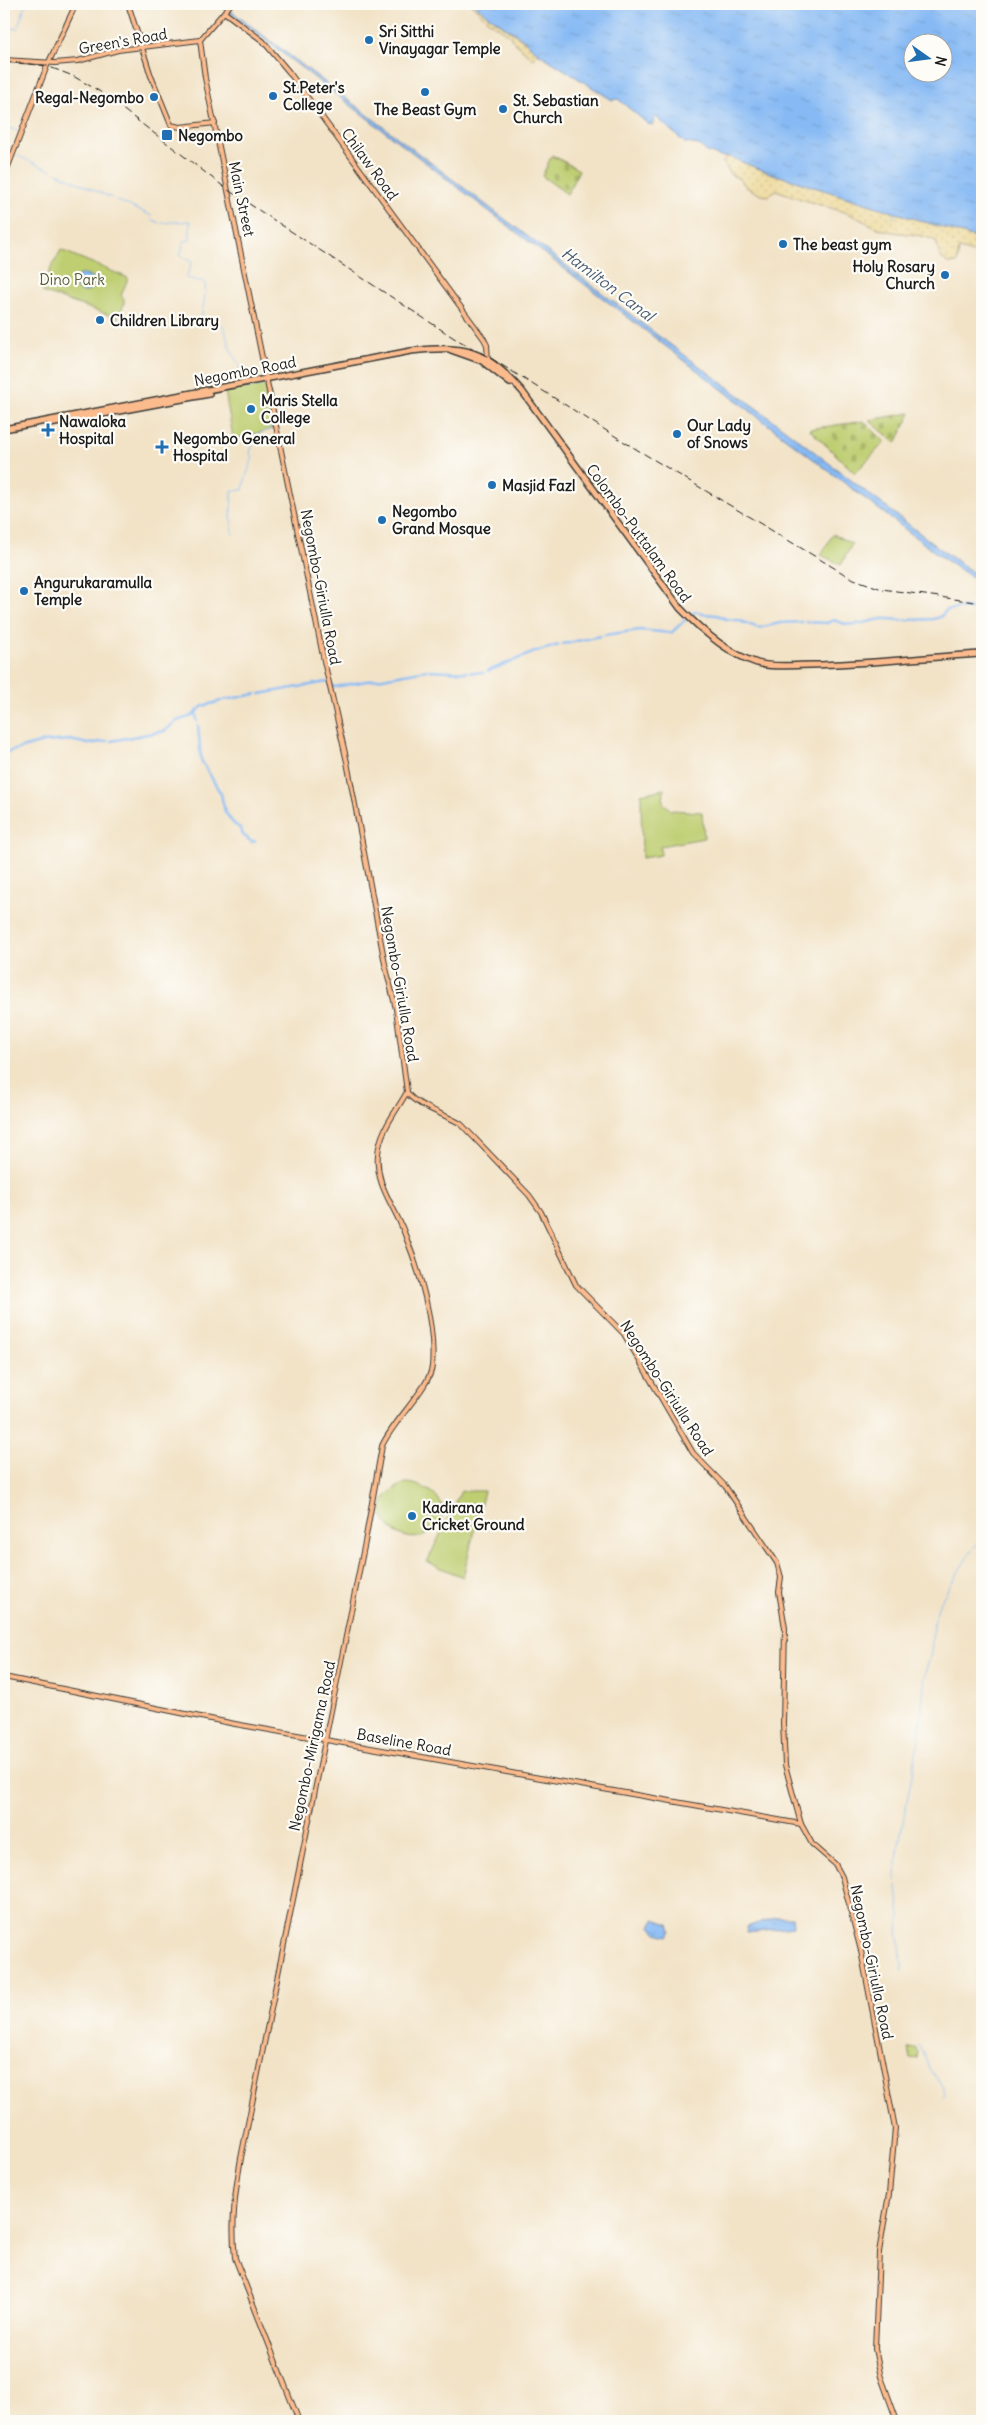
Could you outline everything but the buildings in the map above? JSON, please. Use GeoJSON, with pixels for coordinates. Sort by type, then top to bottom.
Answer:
{"type":"FeatureCollection","features":[{"type":"Feature","properties":{"kind":"highway","name":"Negombo Road"},"geometry":{"type":"LineString","coordinates":[[4,430],[268,381],[411,351],[446,347],[464,349],[485,361]]}},
{"type":"Feature","properties":{"kind":"highway","name":"Colombo-Puttalam Road"},"geometry":{"type":"LineString","coordinates":[[485,361],[507,375],[530,401],[680,608],[696,623],[737,654],[760,664],[777,665],[840,664],[982,655]]}},
{"type":"Feature","properties":{"kind":"main road"},"geometry":{"type":"LineString","coordinates":[[4,176],[49,63],[76,4]]}},
{"type":"Feature","properties":{"kind":"main road"},"geometry":{"type":"LineString","coordinates":[[128,4],[141,47],[172,125],[180,127],[215,122]]}},
{"type":"Feature","properties":{"kind":"main road"},"geometry":{"type":"LineString","coordinates":[[200,40],[229,6]]}},
{"type":"Feature","properties":{"kind":"main road","name":"Chilaw Road"},"geometry":{"type":"LineString","coordinates":[[224,12],[263,41],[289,72],[486,342],[485,361]]}},
{"type":"Feature","properties":{"kind":"main road","name":"Green's Road"},"geometry":{"type":"LineString","coordinates":[[4,60],[49,63],[78,60],[107,52],[200,40]]}},
{"type":"Feature","properties":{"kind":"main road","name":"Main Street"},"geometry":{"type":"LineString","coordinates":[[200,40],[268,381]]}},
{"type":"Feature","properties":{"kind":"main road","name":"Negombo-Giriulla Road"},"geometry":{"type":"LineString","coordinates":[[268,381],[324,661],[347,762],[385,964],[396,1008],[407,1092],[409,1096],[420,1103],[449,1116],[461,1124],[529,1195],[546,1220],[576,1285],[624,1334],[693,1452],[725,1486],[777,1564],[781,1576],[780,1592],[785,1638],[784,1759],[801,1824],[812,1844],[835,1864],[842,1877],[861,1951],[894,2122],[896,2138],[879,2252],[876,2349],[881,2377],[897,2421]]}},
{"type":"Feature","properties":{"kind":"main road","name":"Negombo-Mirigama Road"},"geometry":{"type":"LineString","coordinates":[[299,2421],[235,2258],[232,2230],[233,2206],[241,2158],[365,1542],[382,1446],[389,1431],[429,1378],[433,1364],[430,1319],[410,1246],[383,1192],[378,1168],[378,1153],[383,1132],[407,1092]]}},
{"type":"Feature","properties":{"kind":"main road","name":"Baseline Road"},"geometry":{"type":"LineString","coordinates":[[4,1677],[235,1724],[801,1824]]}},
{"type":"Feature","properties":{"kind":"green space"},"geometry":{"type":"Polygon","coordinates":[[[552,155],[579,170],[567,194],[542,176],[552,155]]]}},
{"type":"Feature","properties":{"kind":"green space","name":"Dino Park"},"geometry":{"type":"Polygon","coordinates":[[[61,250],[128,278],[121,296],[124,299],[124,304],[118,318],[42,292],[50,270],[61,250]]]}},
{"type":"Feature","properties":{"kind":"green space","name":"Maris Stella College"},"geometry":{"type":"Polygon","coordinates":[[[268,383],[277,428],[236,439],[233,438],[225,391],[268,383]]]}},
{"type":"Feature","properties":{"kind":"green space"},"geometry":{"type":"Polygon","coordinates":[[[911,413],[896,443],[869,420],[911,413]]]}},
{"type":"Feature","properties":{"kind":"green space"},"geometry":{"type":"Polygon","coordinates":[[[864,421],[885,442],[855,473],[809,429],[864,421]]]}},
{"type":"Feature","properties":{"kind":"green space"},"geometry":{"type":"Polygon","coordinates":[[[833,534],[852,544],[841,565],[821,555],[833,534]]]}},
{"type":"Feature","properties":{"kind":"green space"},"geometry":{"type":"Polygon","coordinates":[[[664,789],[663,803],[671,810],[702,812],[704,838],[660,846],[661,855],[642,858],[641,794],[664,789]]]}},
{"type":"Feature","properties":{"kind":"green space","name":"Kadirana Cricket Ground"},"geometry":{"type":"Polygon","coordinates":[[[406,1483],[414,1484],[429,1491],[436,1496],[443,1509],[438,1525],[426,1535],[413,1538],[400,1534],[389,1527],[383,1516],[382,1505],[390,1493],[406,1483]]]}},
{"type":"Feature","properties":{"kind":"green space"},"geometry":{"type":"Polygon","coordinates":[[[461,1491],[484,1491],[463,1577],[427,1562],[461,1491]]]}},
{"type":"Feature","properties":{"kind":"green space"},"geometry":{"type":"Polygon","coordinates":[[[916,2048],[919,2052],[918,2058],[910,2059],[908,2049],[916,2048]]]}},
{"type":"Feature","properties":{"kind":"sand"},"geometry":{"type":"Polygon","coordinates":[[[471,4],[474,4],[538,53],[533,59],[512,40],[510,35],[488,21],[471,4]]]}},
{"type":"Feature","properties":{"kind":"sand"},"geometry":{"type":"Polygon","coordinates":[[[727,156],[767,172],[982,240],[982,263],[977,262],[977,254],[959,249],[957,263],[950,264],[940,257],[936,241],[930,238],[884,230],[844,212],[776,190],[768,196],[761,195],[746,187],[741,180],[730,174],[723,162],[727,156]]]}},
{"type":"Feature","properties":{"kind":"water"},"geometry":{"type":"Polygon","coordinates":[[[218,4],[222,4],[656,334],[786,430],[982,579],[982,584],[940,556],[218,4]]]}},
{"type":"Feature","properties":{"kind":"water"},"geometry":{"type":"Polygon","coordinates":[[[474,4],[982,4],[982,240],[767,172],[727,156],[721,157],[707,152],[699,145],[685,143],[655,116],[653,125],[648,124],[618,99],[612,100],[538,53],[522,38],[474,4]]]}},
{"type":"Feature","properties":{"kind":"water"},"geometry":{"type":"Polygon","coordinates":[[[84,274],[90,277],[93,283],[90,289],[84,292],[78,289],[75,283],[78,277],[84,274]]]}},
{"type":"Feature","properties":{"kind":"water"},"geometry":{"type":"Polygon","coordinates":[[[777,1917],[792,1917],[793,1927],[747,1932],[746,1927],[777,1917]]]}},
{"type":"Feature","properties":{"kind":"water"},"geometry":{"type":"Polygon","coordinates":[[[654,1919],[669,1924],[671,1930],[668,1936],[657,1933],[651,1927],[654,1919]]]}},
{"type":"Feature","properties":{"kind":"waterway"},"geometry":{"type":"LineString","coordinates":[[4,37],[9,27],[17,29],[26,4]]}},
{"type":"Feature","properties":{"kind":"waterway"},"geometry":{"type":"LineString","coordinates":[[4,127],[19,131]]}},
{"type":"Feature","properties":{"kind":"waterway"},"geometry":{"type":"LineString","coordinates":[[16,155],[52,171]]}},
{"type":"Feature","properties":{"kind":"waterway"},"geometry":{"type":"LineString","coordinates":[[57,173],[112,198]]}},
{"type":"Feature","properties":{"kind":"waterway"},"geometry":{"type":"LineString","coordinates":[[116,200],[152,216]]}},
{"type":"Feature","properties":{"kind":"waterway"},"geometry":{"type":"LineString","coordinates":[[891,219],[894,217],[895,211]]}},
{"type":"Feature","properties":{"kind":"waterway"},"geometry":{"type":"LineString","coordinates":[[151,219],[159,223]]}},
{"type":"Feature","properties":{"kind":"waterway"},"geometry":{"type":"LineString","coordinates":[[162,223],[190,221],[190,240],[184,241],[180,256],[192,262],[186,278],[205,282],[201,320],[217,322],[224,327],[231,351],[245,375],[245,381]]}},
{"type":"Feature","properties":{"kind":"waterway"},"geometry":{"type":"LineString","coordinates":[[247,388],[266,385]]}},
{"type":"Feature","properties":{"kind":"waterway"},"geometry":{"type":"LineString","coordinates":[[233,534],[231,517],[232,491],[243,490],[253,456],[250,454],[255,435],[274,427]]}},
{"type":"Feature","properties":{"kind":"waterway"},"geometry":{"type":"LineString","coordinates":[[906,620],[933,619],[940,617],[947,610],[965,608],[982,611]]}},
{"type":"Feature","properties":{"kind":"waterway"},"geometry":{"type":"LineString","coordinates":[[690,615],[696,611],[702,614],[717,615],[726,619],[737,620],[759,628],[780,623],[802,622]]}},
{"type":"Feature","properties":{"kind":"waterway"},"geometry":{"type":"LineString","coordinates":[[806,622],[827,623],[834,620],[841,623],[858,624],[884,619],[902,620]]}},
{"type":"Feature","properties":{"kind":"waterway"},"geometry":{"type":"LineString","coordinates":[[604,635],[640,630],[671,633],[685,620]]}},
{"type":"Feature","properties":{"kind":"waterway"},"geometry":{"type":"LineString","coordinates":[[563,644],[600,636]]}},
{"type":"Feature","properties":{"kind":"waterway"},"geometry":{"type":"LineString","coordinates":[[488,671],[535,652],[559,645]]}},
{"type":"Feature","properties":{"kind":"waterway"},"geometry":{"type":"LineString","coordinates":[[332,685],[334,687],[426,670]]}},
{"type":"Feature","properties":{"kind":"waterway"},"geometry":{"type":"LineString","coordinates":[[430,670],[467,672]]}},
{"type":"Feature","properties":{"kind":"waterway"},"geometry":{"type":"LineString","coordinates":[[471,672],[484,673]]}},
{"type":"Feature","properties":{"kind":"waterway"},"geometry":{"type":"LineString","coordinates":[[260,694],[327,682]]}},
{"type":"Feature","properties":{"kind":"waterway"},"geometry":{"type":"LineString","coordinates":[[224,700],[256,694]]}},
{"type":"Feature","properties":{"kind":"waterway"},"geometry":{"type":"LineString","coordinates":[[111,741],[164,731],[177,721],[192,716],[203,706],[221,701]]}},
{"type":"Feature","properties":{"kind":"waterway"},"geometry":{"type":"LineString","coordinates":[[196,713],[197,721]]}},
{"type":"Feature","properties":{"kind":"waterway"},"geometry":{"type":"LineString","coordinates":[[198,725],[201,760],[221,794],[225,812],[233,823],[241,829],[243,835],[252,842],[255,841]]}},
{"type":"Feature","properties":{"kind":"waterway"},"geometry":{"type":"LineString","coordinates":[[4,753],[43,742],[70,740],[88,744],[107,741]]}},
{"type":"Feature","properties":{"kind":"waterway"},"geometry":{"type":"LineString","coordinates":[[903,1971],[898,1931],[900,1918],[896,1878],[898,1848],[919,1739],[925,1673],[931,1654],[933,1624],[939,1604],[971,1551],[982,1538]]}},
{"type":"Feature","properties":{"kind":"waterway"},"geometry":{"type":"LineString","coordinates":[[918,2045],[930,2070],[943,2088],[943,2097]]}},
{"type":"Feature","properties":{"kind":"railway"},"geometry":{"type":"LineString","coordinates":[[4,63],[12,62],[47,66],[73,76],[99,91],[228,190],[454,338],[489,357],[626,443],[851,578],[882,589],[982,603]]}},
{"type":"Feature","properties":{"kind":"place","name":"Sri Sitthi Vinayagar Temple"},"geometry":{"type":"Point","coordinates":[369,40]}},
{"type":"Feature","properties":{"kind":"place","name":"The Beast Gym"},"geometry":{"type":"Point","coordinates":[425,92]}},
{"type":"Feature","properties":{"kind":"place","name":"St.Peter's College"},"geometry":{"type":"Point","coordinates":[273,96]}},
{"type":"Feature","properties":{"kind":"place","name":"Regal-Negombo"},"geometry":{"type":"Point","coordinates":[154,97]}},
{"type":"Feature","properties":{"kind":"place","name":"St. Sebastian Church"},"geometry":{"type":"Point","coordinates":[503,109]}},
{"type":"Feature","properties":{"kind":"place","name":"Negombo"},"geometry":{"type":"Point","coordinates":[167,135]}},
{"type":"Feature","properties":{"kind":"place","name":"The beast gym"},"geometry":{"type":"Point","coordinates":[783,244]}},
{"type":"Feature","properties":{"kind":"place","name":"Holy Rosary Church"},"geometry":{"type":"Point","coordinates":[945,275]}},
{"type":"Feature","properties":{"kind":"place","name":"Children Library"},"geometry":{"type":"Point","coordinates":[100,320]}},
{"type":"Feature","properties":{"kind":"place","name":"Maris Stella College"},"geometry":{"type":"Point","coordinates":[251,409]}},
{"type":"Feature","properties":{"kind":"place","name":"Nawaloka Hospital"},"geometry":{"type":"Point","coordinates":[48,430]}},
{"type":"Feature","properties":{"kind":"place","name":"Our Lady of Snows"},"geometry":{"type":"Point","coordinates":[677,434]}},
{"type":"Feature","properties":{"kind":"place","name":"Negombo General Hospital"},"geometry":{"type":"Point","coordinates":[162,447]}},
{"type":"Feature","properties":{"kind":"place","name":"Masjid Fazl"},"geometry":{"type":"Point","coordinates":[492,485]}},
{"type":"Feature","properties":{"kind":"place","name":"Negombo Grand Mosque"},"geometry":{"type":"Point","coordinates":[382,520]}},
{"type":"Feature","properties":{"kind":"place","name":"Angurukaramulla Temple"},"geometry":{"type":"Point","coordinates":[24,591]}},
{"type":"Feature","properties":{"kind":"place","name":"Kadirana Cricket Ground"},"geometry":{"type":"Point","coordinates":[412,1516]}},
{"type":"Feature","properties":{"kind":"water label","name":"Hamilton Canal"},"geometry":{"type":"Point","coordinates":[608,284]}}]}
